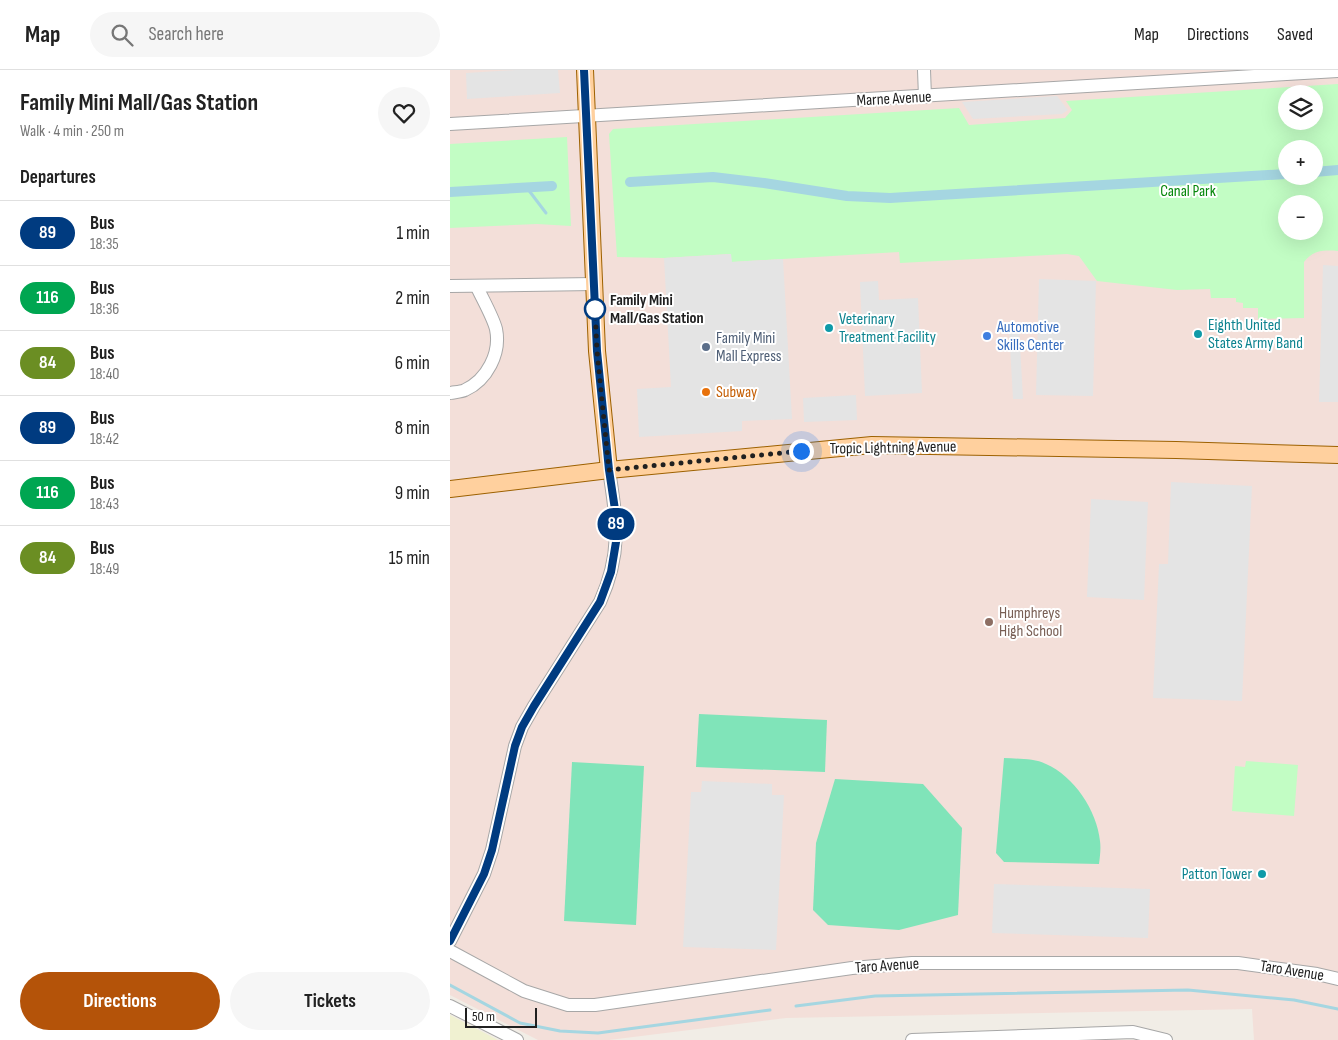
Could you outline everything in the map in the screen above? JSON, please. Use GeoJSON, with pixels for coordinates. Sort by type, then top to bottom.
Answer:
{"type":"FeatureCollection","features":[{"type":"Feature","properties":{"kind":"main road"},"geometry":{"type":"LineString","coordinates":[[584,70],[595,274],[597,351],[609,470]]}},
{"type":"Feature","properties":{"kind":"main road","name":"Tropic Lightning Avenue"},"geometry":{"type":"LineString","coordinates":[[450,489],[609,470],[872,445],[1176,450],[1338,455]]}},
{"type":"Feature","properties":{"kind":"street"},"geometry":{"type":"LineString","coordinates":[[924,70],[925,97]]}},
{"type":"Feature","properties":{"kind":"street","name":"Marne Avenue"},"geometry":{"type":"LineString","coordinates":[[450,124],[925,97],[1310,71],[1338,71]]}},
{"type":"Feature","properties":{"kind":"street"},"geometry":{"type":"LineString","coordinates":[[450,286],[594,284]]}},
{"type":"Feature","properties":{"kind":"street"},"geometry":{"type":"LineString","coordinates":[[450,394],[465,390],[478,382],[488,371],[496,351],[496,329],[477,287]]}},
{"type":"Feature","properties":{"kind":"street"},"geometry":{"type":"LineString","coordinates":[[450,941],[484,874],[492,850],[515,746],[522,727],[600,602],[608,584],[617,536],[609,470]]}},
{"type":"Feature","properties":{"kind":"street","name":"Taro Avenue"},"geometry":{"type":"LineString","coordinates":[[450,951],[524,991],[568,1005],[594,1004],[852,968],[912,963],[1238,963],[1299,971],[1338,979]]}},
{"type":"Feature","properties":{"kind":"street"},"geometry":{"type":"LineString","coordinates":[[450,1006],[517,1040]]}},
{"type":"Feature","properties":{"kind":"street"},"geometry":{"type":"LineString","coordinates":[[912,1040],[1133,1032],[1166,1040]]}},
{"type":"Feature","properties":{"kind":"shaded area"},"geometry":{"type":"Polygon","coordinates":[[[450,70],[1338,70],[1338,1040],[1254,1040],[1252,1009],[786,1018],[609,1040],[538,1040],[450,995],[450,70]]]}},
{"type":"Feature","properties":{"kind":"shaded area"},"geometry":{"type":"Polygon","coordinates":[[[558,70],[560,93],[467,99],[466,73],[558,70]]]}},
{"type":"Feature","properties":{"kind":"shaded area"},"geometry":{"type":"Polygon","coordinates":[[[1057,96],[1068,110],[1062,114],[973,119],[962,102],[1057,96]]]}},
{"type":"Feature","properties":{"kind":"shaded area"},"geometry":{"type":"Polygon","coordinates":[[[731,254],[732,262],[783,259],[792,419],[742,421],[742,431],[639,437],[637,389],[671,387],[664,258],[731,254]]]}},
{"type":"Feature","properties":{"kind":"shaded area"},"geometry":{"type":"Polygon","coordinates":[[[1323,265],[1338,266],[1338,402],[1319,402],[1323,265]]]}},
{"type":"Feature","properties":{"kind":"shaded area"},"geometry":{"type":"Polygon","coordinates":[[[1039,279],[1096,281],[1093,396],[1036,395],[1039,279]]]}},
{"type":"Feature","properties":{"kind":"shaded area"},"geometry":{"type":"Polygon","coordinates":[[[878,281],[879,300],[918,298],[922,393],[865,396],[860,282],[878,281]]]}},
{"type":"Feature","properties":{"kind":"shaded area"},"geometry":{"type":"Polygon","coordinates":[[[1019,327],[1023,399],[1013,399],[1009,328],[1019,327]]]}},
{"type":"Feature","properties":{"kind":"shaded area"},"geometry":{"type":"Polygon","coordinates":[[[856,395],[857,420],[804,422],[803,398],[856,395]]]}},
{"type":"Feature","properties":{"kind":"shaded area"},"geometry":{"type":"Polygon","coordinates":[[[1171,482],[1252,486],[1242,701],[1153,698],[1159,564],[1168,564],[1171,482]]]}},
{"type":"Feature","properties":{"kind":"shaded area"},"geometry":{"type":"Polygon","coordinates":[[[1091,499],[1148,502],[1144,600],[1087,597],[1091,499]]]}},
{"type":"Feature","properties":{"kind":"shaded area"},"geometry":{"type":"Polygon","coordinates":[[[702,781],[772,784],[772,795],[784,795],[776,950],[683,947],[691,792],[701,792],[702,781]]]}},
{"type":"Feature","properties":{"kind":"shaded area"},"geometry":{"type":"Polygon","coordinates":[[[994,884],[1150,889],[1148,938],[992,933],[994,884]]]}},
{"type":"Feature","properties":{"kind":"green space","name":"Canal Park"},"geometry":{"type":"Polygon","coordinates":[[[1338,84],[1338,251],[1315,253],[1304,262],[1304,318],[1258,319],[1258,308],[1243,308],[1243,303],[1236,302],[1236,298],[1211,298],[1210,289],[1177,290],[1097,281],[1079,256],[1067,254],[900,263],[899,252],[731,262],[730,254],[664,258],[617,257],[609,134],[613,129],[959,108],[969,125],[1065,118],[1072,110],[1066,101],[1278,88],[1278,130],[1323,130],[1322,85],[1338,84]]]}},
{"type":"Feature","properties":{"kind":"green space"},"geometry":{"type":"Polygon","coordinates":[[[567,137],[571,226],[537,224],[450,228],[450,144],[567,137]]]}},
{"type":"Feature","properties":{"kind":"green space"},"geometry":{"type":"Polygon","coordinates":[[[699,714],[827,720],[825,772],[696,767],[699,714]]]}},
{"type":"Feature","properties":{"kind":"green space"},"geometry":{"type":"Polygon","coordinates":[[[1004,758],[1041,762],[1066,777],[1075,786],[1089,807],[1098,830],[1100,846],[1099,864],[1004,862],[996,853],[1004,758]]]}},
{"type":"Feature","properties":{"kind":"green space"},"geometry":{"type":"Polygon","coordinates":[[[1246,761],[1298,765],[1294,816],[1232,811],[1235,766],[1245,767],[1246,761]]]}},
{"type":"Feature","properties":{"kind":"green space"},"geometry":{"type":"Polygon","coordinates":[[[572,762],[644,766],[636,925],[564,921],[572,762]]]}},
{"type":"Feature","properties":{"kind":"green space"},"geometry":{"type":"Polygon","coordinates":[[[835,779],[923,784],[962,828],[958,915],[899,930],[828,925],[813,910],[816,843],[835,779]]]}},
{"type":"Feature","properties":{"kind":"green space"},"geometry":{"type":"Polygon","coordinates":[[[450,1015],[498,1040],[450,1040],[450,1015]]]}},
{"type":"Feature","properties":{"kind":"waterway"},"geometry":{"type":"LineString","coordinates":[[1323,171],[1338,170]]}},
{"type":"Feature","properties":{"kind":"waterway"},"geometry":{"type":"LineString","coordinates":[[630,182],[713,177],[847,196],[890,198],[1278,174]]}},
{"type":"Feature","properties":{"kind":"waterway"},"geometry":{"type":"LineString","coordinates":[[450,192],[552,186]]}},
{"type":"Feature","properties":{"kind":"waterway"},"geometry":{"type":"LineString","coordinates":[[527,188],[546,213]]}},
{"type":"Feature","properties":{"kind":"waterway"},"geometry":{"type":"LineString","coordinates":[[450,985],[520,1023],[560,1031],[598,1033],[770,1010]]}},
{"type":"Feature","properties":{"kind":"waterway"},"geometry":{"type":"LineString","coordinates":[[796,1006],[875,996],[1188,990],[1294,1000],[1338,1009]]}},
{"type":"Feature","properties":{"kind":"bus line","name":"89"},"geometry":{"type":"LineString","coordinates":[[450,941],[484,874],[492,850],[515,746],[522,727],[600,602],[608,584],[614,560],[617,536],[616,516],[609,470],[597,351],[595,274],[584,70]]}},
{"type":"Feature","properties":{"kind":"place","name":"Family Mini Mall/Gas Station"},"geometry":{"type":"Point","coordinates":[595,309]}},
{"type":"Feature","properties":{"kind":"place","name":"Veterinary Treatment Facility"},"geometry":{"type":"Point","coordinates":[829,328]}},
{"type":"Feature","properties":{"kind":"place","name":"Eighth United States Army Band"},"geometry":{"type":"Point","coordinates":[1198,334]}},
{"type":"Feature","properties":{"kind":"place","name":"Automotive Skills Center"},"geometry":{"type":"Point","coordinates":[987,336]}},
{"type":"Feature","properties":{"kind":"place","name":"Family Mini Mall Express"},"geometry":{"type":"Point","coordinates":[706,347]}},
{"type":"Feature","properties":{"kind":"place","name":"Subway"},"geometry":{"type":"Point","coordinates":[706,392]}},
{"type":"Feature","properties":{"kind":"place","name":"Humphreys High School"},"geometry":{"type":"Point","coordinates":[989,622]}},
{"type":"Feature","properties":{"kind":"place","name":"Patton Tower"},"geometry":{"type":"Point","coordinates":[1262,874]}},
{"type":"Feature","properties":{"kind":"route"},"geometry":{"type":"LineString","coordinates":[[595,309],[597,351],[609,470],[801,451]]}}]}
